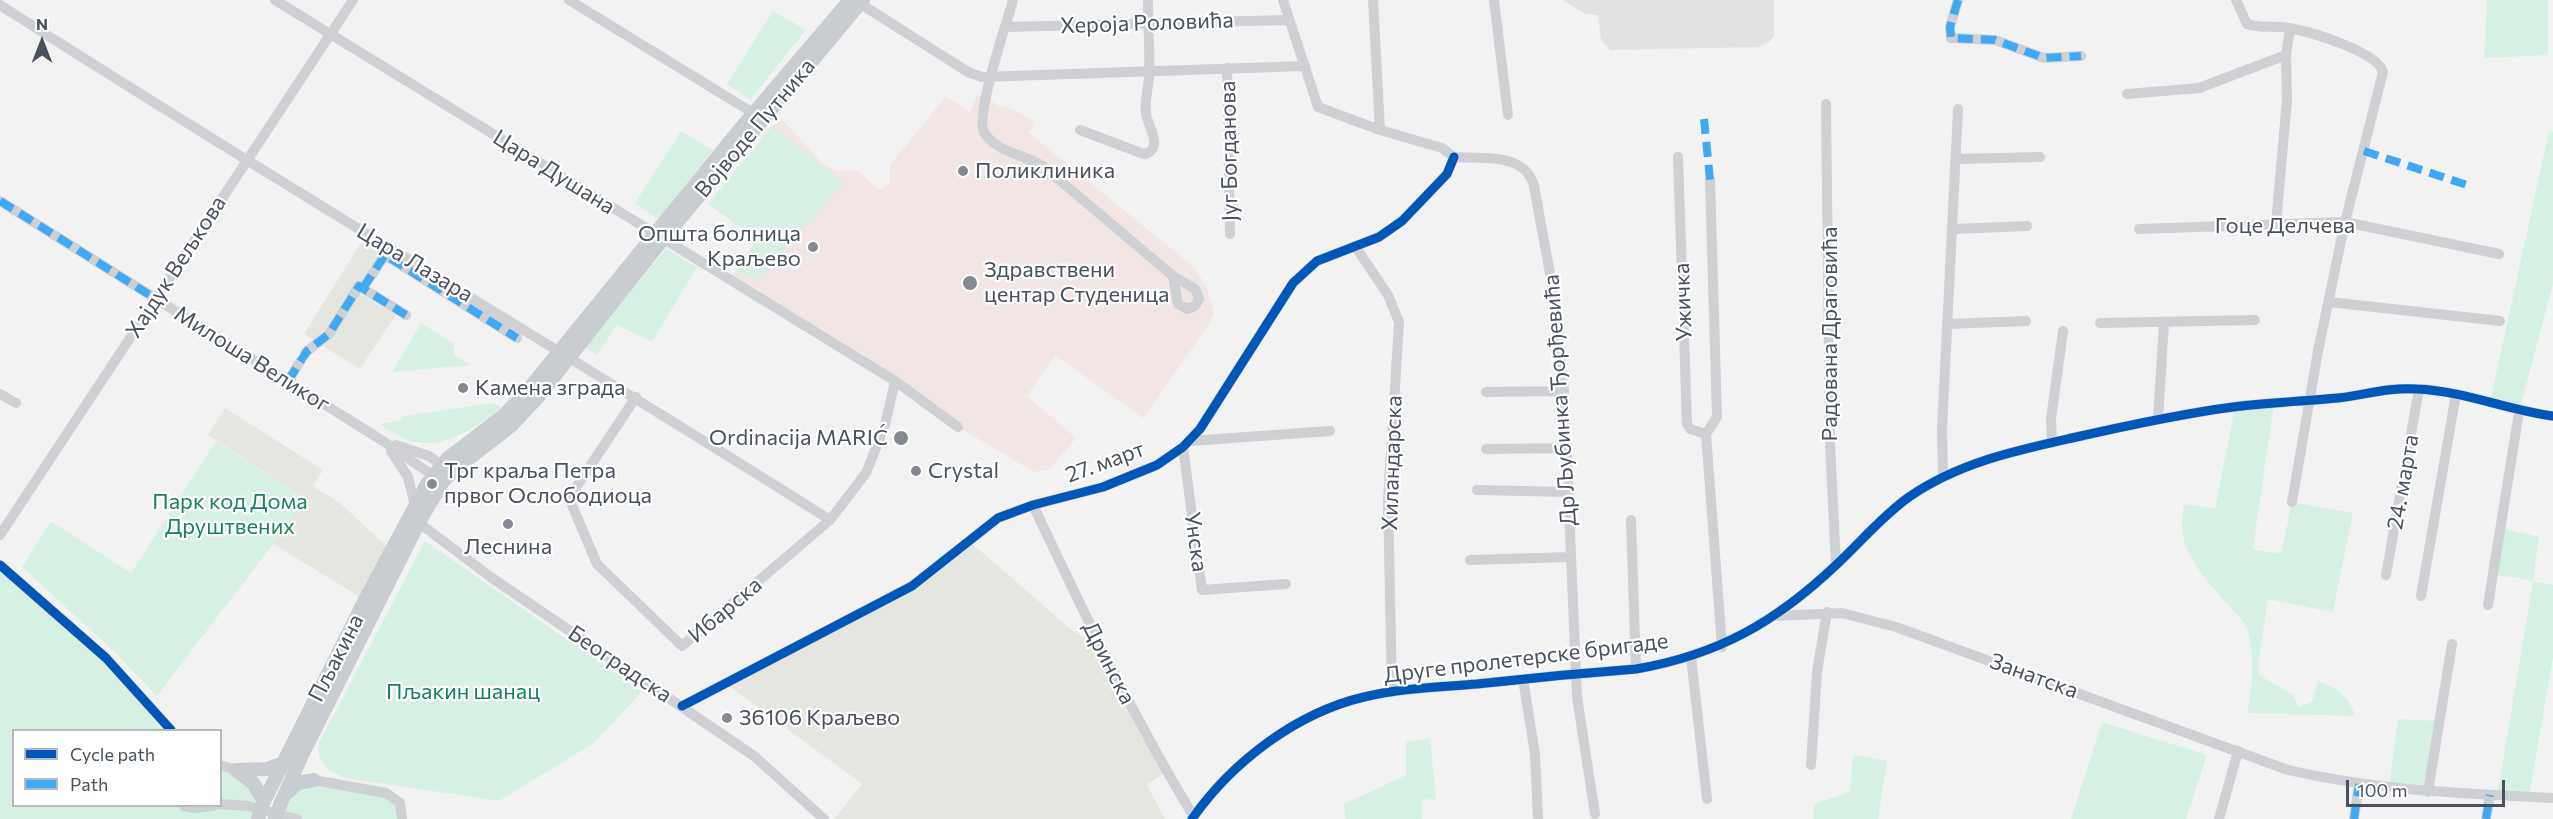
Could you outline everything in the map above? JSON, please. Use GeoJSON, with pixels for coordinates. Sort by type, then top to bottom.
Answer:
{"type":"FeatureCollection","features":[{"type":"Feature","properties":{"kind":"main road","name":"Војводе Путника"},"geometry":{"type":"LineString","coordinates":[[442,474],[507,420],[528,390],[563,354],[758,116],[857,1]]}},
{"type":"Feature","properties":{"kind":"main road"},"geometry":{"type":"LineString","coordinates":[[414,515],[442,474]]}},
{"type":"Feature","properties":{"kind":"main road","name":"Пљакина"},"geometry":{"type":"LineString","coordinates":[[275,819],[302,755],[414,515]]}},
{"type":"Feature","properties":{"kind":"main road","name":"Пљакина"},"geometry":{"type":"LineString","coordinates":[[258,819],[264,801],[283,763],[414,515]]}},
{"type":"Feature","properties":{"kind":"main road"},"geometry":{"type":"LineString","coordinates":[[282,801],[298,783],[314,780],[305,767],[302,755]]}},
{"type":"Feature","properties":{"kind":"main road"},"geometry":{"type":"LineString","coordinates":[[236,770],[267,769],[283,763]]}},
{"type":"Feature","properties":{"kind":"main road"},"geometry":{"type":"LineString","coordinates":[[236,770],[253,783],[264,801]]}},
{"type":"Feature","properties":{"kind":"street","name":"Цара Душана"},"geometry":{"type":"LineString","coordinates":[[275,0],[895,381],[958,427]]}},
{"type":"Feature","properties":{"kind":"street","name":"Хајдук Вељкова"},"geometry":{"type":"LineString","coordinates":[[0,535],[353,0]]}},
{"type":"Feature","properties":{"kind":"street"},"geometry":{"type":"LineString","coordinates":[[569,0],[758,116]]}},
{"type":"Feature","properties":{"kind":"street"},"geometry":{"type":"LineString","coordinates":[[1013,0],[981,116],[983,133],[1006,151],[1027,156],[1044,167],[1173,276]]}},
{"type":"Feature","properties":{"kind":"street"},"geometry":{"type":"LineString","coordinates":[[1080,130],[1141,153],[1150,153],[1154,145],[1146,110],[1149,71],[1148,0]]}},
{"type":"Feature","properties":{"kind":"street"},"geometry":{"type":"LineString","coordinates":[[1283,0],[1318,107],[1380,130],[1442,148],[1454,158]]}},
{"type":"Feature","properties":{"kind":"street"},"geometry":{"type":"LineString","coordinates":[[1374,0],[1380,130]]}},
{"type":"Feature","properties":{"kind":"street"},"geometry":{"type":"LineString","coordinates":[[1494,0],[1508,115]]}},
{"type":"Feature","properties":{"kind":"street"},"geometry":{"type":"LineString","coordinates":[[1958,0],[1950,27],[1952,38],[1995,40],[2054,59],[2081,56]]}},
{"type":"Feature","properties":{"kind":"street"},"geometry":{"type":"LineString","coordinates":[[2236,0],[2247,24],[2290,28],[2356,49],[2373,57],[2382,68],[2382,81],[2345,222],[2308,400],[2292,502]]}},
{"type":"Feature","properties":{"kind":"street","name":"Југ Богданова"},"geometry":{"type":"LineString","coordinates":[[857,1],[968,72],[991,77],[1305,66]]}},
{"type":"Feature","properties":{"kind":"street","name":"Цара Лазара"},"geometry":{"type":"LineString","coordinates":[[0,5],[246,159],[636,397],[830,520]]}},
{"type":"Feature","properties":{"kind":"street","name":"Хероја Роловића"},"geometry":{"type":"LineString","coordinates":[[1006,27],[1288,20]]}},
{"type":"Feature","properties":{"kind":"street"},"geometry":{"type":"LineString","coordinates":[[2276,224],[2286,111],[2286,55],[2290,28]]}},
{"type":"Feature","properties":{"kind":"street"},"geometry":{"type":"LineString","coordinates":[[2127,94],[2199,88],[2286,55]]}},
{"type":"Feature","properties":{"kind":"street","name":"Југ Богданова"},"geometry":{"type":"LineString","coordinates":[[1227,68],[1230,234]]}},
{"type":"Feature","properties":{"kind":"street","name":"Радована Драговића"},"geometry":{"type":"LineString","coordinates":[[1826,104],[1830,433],[1836,565]]}},
{"type":"Feature","properties":{"kind":"street"},"geometry":{"type":"LineString","coordinates":[[1943,476],[1942,429],[1958,109]]}},
{"type":"Feature","properties":{"kind":"street","name":"Ужичка"},"geometry":{"type":"LineString","coordinates":[[1678,157],[1687,424],[1690,429],[1706,434]]}},
{"type":"Feature","properties":{"kind":"street"},"geometry":{"type":"LineString","coordinates":[[1956,159],[2040,157]]}},
{"type":"Feature","properties":{"kind":"street","name":"27. март"},"geometry":{"type":"LineString","coordinates":[[682,706],[912,586],[998,518],[1033,505],[1102,487],[1157,465],[1187,444],[1293,283],[1317,261],[1379,237],[1407,217],[1447,174],[1454,158]]}},
{"type":"Feature","properties":{"kind":"street","name":"Др Љубинка Ђорђевића"},"geometry":{"type":"LineString","coordinates":[[1454,158],[1502,160],[1521,165],[1532,176],[1552,274],[1564,391],[1576,674]]}},
{"type":"Feature","properties":{"kind":"street","name":"Ужичка"},"geometry":{"type":"LineString","coordinates":[[1710,180],[1718,417],[1706,434],[1722,646]]}},
{"type":"Feature","properties":{"kind":"street","name":"Милоша Великог"},"geometry":{"type":"LineString","coordinates":[[0,201],[383,441]]}},
{"type":"Feature","properties":{"kind":"street","name":"Гоце Делчева"},"geometry":{"type":"LineString","coordinates":[[2139,229],[2345,222],[2499,254]]}},
{"type":"Feature","properties":{"kind":"street"},"geometry":{"type":"LineString","coordinates":[[1953,229],[2027,226]]}},
{"type":"Feature","properties":{"kind":"street","name":"Хиландарска"},"geometry":{"type":"LineString","coordinates":[[1355,246],[1388,295],[1399,321],[1388,500],[1392,692]]}},
{"type":"Feature","properties":{"kind":"street","name":"Цара Лазара"},"geometry":{"type":"LineString","coordinates":[[363,288],[385,255],[517,338]]}},
{"type":"Feature","properties":{"kind":"street"},"geometry":{"type":"LineString","coordinates":[[307,351],[329,334],[359,286],[406,315]]}},
{"type":"Feature","properties":{"kind":"street"},"geometry":{"type":"LineString","coordinates":[[2329,302],[2500,321]]}},
{"type":"Feature","properties":{"kind":"street"},"geometry":{"type":"LineString","coordinates":[[2100,323],[2255,320]]}},
{"type":"Feature","properties":{"kind":"street"},"geometry":{"type":"LineString","coordinates":[[1949,324],[2026,321]]}},
{"type":"Feature","properties":{"kind":"street"},"geometry":{"type":"LineString","coordinates":[[2158,419],[2164,322]]}},
{"type":"Feature","properties":{"kind":"street"},"geometry":{"type":"LineString","coordinates":[[2052,443],[2051,419],[2063,331]]}},
{"type":"Feature","properties":{"kind":"street"},"geometry":{"type":"LineString","coordinates":[[288,381],[296,368]]}},
{"type":"Feature","properties":{"kind":"street","name":"Ибарска"},"geometry":{"type":"LineString","coordinates":[[636,397],[569,498],[597,564],[682,646],[830,520],[866,473],[885,425],[895,381]]}},
{"type":"Feature","properties":{"kind":"street","name":"Друге пролетерске бригаде"},"geometry":{"type":"LineString","coordinates":[[1193,818],[1224,780],[1284,733],[1322,711],[1347,702],[1392,692],[1636,669],[1691,657],[1722,646],[1774,616],[1799,598],[1908,498],[1943,476],[2020,449],[2158,419],[2235,407],[2342,397],[2388,388],[2456,394],[2519,412],[2553,416]]}},
{"type":"Feature","properties":{"kind":"street","name":"24. марта"},"geometry":{"type":"LineString","coordinates":[[2386,575],[2419,389]]}},
{"type":"Feature","properties":{"kind":"street"},"geometry":{"type":"LineString","coordinates":[[1486,392],[1564,391]]}},
{"type":"Feature","properties":{"kind":"street"},"geometry":{"type":"LineString","coordinates":[[0,394],[16,403]]}},
{"type":"Feature","properties":{"kind":"street"},"geometry":{"type":"LineString","coordinates":[[2421,596],[2456,394]]}},
{"type":"Feature","properties":{"kind":"street"},"geometry":{"type":"LineString","coordinates":[[2488,604],[2519,412]]}},
{"type":"Feature","properties":{"kind":"street"},"geometry":{"type":"LineString","coordinates":[[1187,444],[1330,431]]}},
{"type":"Feature","properties":{"kind":"street"},"geometry":{"type":"LineString","coordinates":[[383,441],[442,474]]}},
{"type":"Feature","properties":{"kind":"street"},"geometry":{"type":"LineString","coordinates":[[383,441],[408,477],[414,515]]}},
{"type":"Feature","properties":{"kind":"street","name":"Унска"},"geometry":{"type":"LineString","coordinates":[[1187,444],[1202,590],[1286,584]]}},
{"type":"Feature","properties":{"kind":"street"},"geometry":{"type":"LineString","coordinates":[[1486,449],[1567,448]]}},
{"type":"Feature","properties":{"kind":"street"},"geometry":{"type":"LineString","coordinates":[[1477,490],[1568,492]]}},
{"type":"Feature","properties":{"kind":"street","name":"Дринска"},"geometry":{"type":"LineString","coordinates":[[1033,505],[1095,636],[1166,772],[1193,818]]}},
{"type":"Feature","properties":{"kind":"street","name":"Београдска"},"geometry":{"type":"LineString","coordinates":[[414,515],[492,578],[754,756],[824,819]]}},
{"type":"Feature","properties":{"kind":"street","name":"Друге пролетерске бригаде"},"geometry":{"type":"LineString","coordinates":[[1631,520],[1636,669]]}},
{"type":"Feature","properties":{"kind":"street"},"geometry":{"type":"LineString","coordinates":[[1470,560],[1571,557]]}},
{"type":"Feature","properties":{"kind":"street"},"geometry":{"type":"LineString","coordinates":[[0,565],[106,658],[170,729]]}},
{"type":"Feature","properties":{"kind":"street"},"geometry":{"type":"LineString","coordinates":[[1799,598],[1801,608],[1810,613]]}},
{"type":"Feature","properties":{"kind":"street"},"geometry":{"type":"LineString","coordinates":[[1811,765],[1817,672],[1827,612]]}},
{"type":"Feature","properties":{"kind":"street","name":"Занатска"},"geometry":{"type":"LineString","coordinates":[[1774,616],[1827,612],[1856,616],[1927,637],[2288,770],[2359,784],[2428,792],[2553,798]]}},
{"type":"Feature","properties":{"kind":"street"},"geometry":{"type":"LineString","coordinates":[[2428,792],[2452,644]]}},
{"type":"Feature","properties":{"kind":"street","name":"Друге пролетерске бригаде"},"geometry":{"type":"LineString","coordinates":[[1691,657],[1707,799]]}},
{"type":"Feature","properties":{"kind":"street","name":"Друге пролетерске бригаде"},"geometry":{"type":"LineString","coordinates":[[1576,674],[1579,721],[1595,814]]}},
{"type":"Feature","properties":{"kind":"street"},"geometry":{"type":"LineString","coordinates":[[1523,680],[1535,754],[1538,819]]}},
{"type":"Feature","properties":{"kind":"street"},"geometry":{"type":"LineString","coordinates":[[2219,819],[2238,751]]}},
{"type":"Feature","properties":{"kind":"street"},"geometry":{"type":"LineString","coordinates":[[222,766],[236,770]]}},
{"type":"Feature","properties":{"kind":"street"},"geometry":{"type":"LineString","coordinates":[[314,780],[386,793],[400,803],[402,819]]}},
{"type":"Feature","properties":{"kind":"street"},"geometry":{"type":"LineString","coordinates":[[2354,819],[2359,784]]}},
{"type":"Feature","properties":{"kind":"street"},"geometry":{"type":"LineString","coordinates":[[2486,819],[2490,795]]}},
{"type":"Feature","properties":{"kind":"street"},"geometry":{"type":"LineString","coordinates":[[222,804],[248,806],[297,819]]}},
{"type":"Feature","properties":{"kind":"shaded area"},"geometry":{"type":"Polygon","coordinates":[[[1562,0],[1774,0],[1774,36],[1769,42],[1758,47],[1610,50],[1601,40],[1598,15],[1585,14],[1562,0]]]}},
{"type":"Feature","properties":{"kind":"shaded area","name":"Здравствени центар Студеница"},"geometry":{"type":"Polygon","coordinates":[[[977,95],[997,105],[1013,109],[1035,122],[1029,133],[1194,267],[1206,286],[1214,313],[1208,326],[1143,418],[1055,355],[1027,396],[1076,438],[1050,469],[1034,472],[958,427],[730,280],[757,239],[708,204],[772,126],[783,120],[823,164],[837,171],[855,170],[878,189],[883,188],[890,183],[890,165],[946,96],[970,112],[977,95]]]}},
{"type":"Feature","properties":{"kind":"shaded area"},"geometry":{"type":"Polygon","coordinates":[[[367,233],[386,245],[358,292],[396,315],[360,369],[304,334],[367,233]]]}},
{"type":"Feature","properties":{"kind":"shaded area"},"geometry":{"type":"Polygon","coordinates":[[[225,408],[323,470],[313,486],[340,503],[391,550],[365,600],[273,544],[304,498],[208,435],[225,408]]]}},
{"type":"Feature","properties":{"kind":"shaded area"},"geometry":{"type":"Polygon","coordinates":[[[968,540],[1073,631],[1087,639],[1095,636],[1166,772],[1147,785],[1165,819],[834,819],[862,784],[726,684],[912,586],[968,540]]]}},
{"type":"Feature","properties":{"kind":"green space"},"geometry":{"type":"Polygon","coordinates":[[[2487,0],[2548,0],[2548,55],[2484,58],[2487,0]]]}},
{"type":"Feature","properties":{"kind":"green space"},"geometry":{"type":"Polygon","coordinates":[[[773,11],[806,30],[750,100],[727,84],[773,11]]]}},
{"type":"Feature","properties":{"kind":"green space"},"geometry":{"type":"Polygon","coordinates":[[[772,126],[843,183],[758,281],[736,271],[757,239],[708,204],[772,126]]]}},
{"type":"Feature","properties":{"kind":"green space"},"geometry":{"type":"Polygon","coordinates":[[[681,131],[713,150],[658,219],[635,203],[681,131]]]}},
{"type":"Feature","properties":{"kind":"green space"},"geometry":{"type":"Polygon","coordinates":[[[2549,131],[2553,132],[2553,284],[2519,412],[2490,402],[2549,131]]]}},
{"type":"Feature","properties":{"kind":"green space"},"geometry":{"type":"Polygon","coordinates":[[[666,249],[697,267],[652,342],[617,325],[597,355],[584,346],[666,249]]]}},
{"type":"Feature","properties":{"kind":"green space"},"geometry":{"type":"Polygon","coordinates":[[[421,323],[454,344],[454,355],[471,365],[392,372],[421,323]]]}},
{"type":"Feature","properties":{"kind":"green space"},"geometry":{"type":"Polygon","coordinates":[[[494,403],[502,408],[458,436],[434,443],[408,440],[379,424],[401,420],[404,416],[494,403]]]}},
{"type":"Feature","properties":{"kind":"green space"},"geometry":{"type":"Polygon","coordinates":[[[2274,403],[2253,549],[2281,554],[2292,502],[2353,513],[2333,612],[2268,599],[2259,658],[2259,675],[2293,695],[2298,707],[2312,702],[2318,681],[2325,683],[2346,698],[2355,716],[2247,713],[2252,670],[2249,634],[2243,621],[2200,571],[2186,547],[2182,520],[2184,504],[2215,509],[2235,407],[2274,403]]]}},
{"type":"Feature","properties":{"kind":"green space","name":"Парк код Дома Друштвених"},"geometry":{"type":"Polygon","coordinates":[[[216,441],[304,498],[273,544],[157,696],[114,651],[22,567],[51,521],[131,573],[216,441]]]}},
{"type":"Feature","properties":{"kind":"green space"},"geometry":{"type":"Polygon","coordinates":[[[2501,528],[2539,537],[2533,581],[2493,574],[2501,528]]]}},
{"type":"Feature","properties":{"kind":"green space","name":"Пљакин шанац"},"geometry":{"type":"Polygon","coordinates":[[[425,541],[642,692],[594,743],[499,801],[352,779],[326,768],[318,751],[319,743],[425,541]]]}},
{"type":"Feature","properties":{"kind":"green space"},"geometry":{"type":"Polygon","coordinates":[[[0,565],[61,617],[170,729],[12,729],[12,807],[222,807],[222,766],[258,790],[255,819],[0,819],[0,565]]]}},
{"type":"Feature","properties":{"kind":"green space"},"geometry":{"type":"Polygon","coordinates":[[[2533,581],[2553,585],[2553,658],[2529,796],[2497,796],[2533,581]]]}},
{"type":"Feature","properties":{"kind":"green space"},"geometry":{"type":"Polygon","coordinates":[[[2398,719],[2440,721],[2428,792],[2389,788],[2398,719]]]}},
{"type":"Feature","properties":{"kind":"green space"},"geometry":{"type":"Polygon","coordinates":[[[2102,722],[2207,755],[2186,819],[2071,819],[2102,722]]]}},
{"type":"Feature","properties":{"kind":"green space"},"geometry":{"type":"Polygon","coordinates":[[[1430,738],[1436,799],[1421,800],[1422,819],[1346,819],[1344,804],[1406,775],[1406,742],[1430,738]]]}},
{"type":"Feature","properties":{"kind":"green space"},"geometry":{"type":"Polygon","coordinates":[[[1853,755],[1887,761],[1878,819],[1813,819],[1814,804],[1850,792],[1853,755]]]}},
{"type":"Feature","properties":{"kind":"green space"},"geometry":{"type":"Polygon","coordinates":[[[304,781],[394,797],[402,819],[297,819],[285,816],[283,796],[304,781]]]}},
{"type":"Feature","properties":{"kind":"tunnel"},"geometry":{"type":"LineString","coordinates":[[296,368],[307,351]]}},
{"type":"Feature","properties":{"kind":"marked path"},"geometry":{"type":"LineString","coordinates":[[1958,0],[1950,27],[1951,38],[1995,40],[2044,58],[2081,56]]}},
{"type":"Feature","properties":{"kind":"marked path"},"geometry":{"type":"LineString","coordinates":[[1704,119],[1710,180]]}},
{"type":"Feature","properties":{"kind":"marked path"},"geometry":{"type":"LineString","coordinates":[[2364,151],[2470,186]]}},
{"type":"Feature","properties":{"kind":"marked path"},"geometry":{"type":"LineString","coordinates":[[0,201],[156,299]]}},
{"type":"Feature","properties":{"kind":"marked path"},"geometry":{"type":"LineString","coordinates":[[363,288],[385,255],[517,338]]}},
{"type":"Feature","properties":{"kind":"marked path"},"geometry":{"type":"LineString","coordinates":[[288,381],[307,351],[329,334],[359,286],[406,315]]}},
{"type":"Feature","properties":{"kind":"marked path"},"geometry":{"type":"LineString","coordinates":[[2354,819],[2359,784]]}},
{"type":"Feature","properties":{"kind":"marked path"},"geometry":{"type":"LineString","coordinates":[[2486,819],[2490,795]]}},
{"type":"Feature","properties":{"kind":"cycle path"},"geometry":{"type":"LineString","coordinates":[[682,706],[912,586],[998,518],[1033,505],[1103,487],[1157,465],[1183,447],[1200,429],[1293,283],[1317,261],[1379,237],[1402,221],[1447,174],[1454,157]]}},
{"type":"Feature","properties":{"kind":"cycle path"},"geometry":{"type":"LineString","coordinates":[[1192,819],[1226,778],[1267,743],[1290,728],[1339,704],[1378,694],[1406,690],[1636,669],[1666,663],[1719,645],[1744,633],[1791,603],[1814,585],[1880,521],[1909,497],[1947,475],[2008,453],[2193,413],[2338,398],[2396,389],[2452,393],[2553,416]]}},
{"type":"Feature","properties":{"kind":"cycle path"},"geometry":{"type":"LineString","coordinates":[[0,565],[106,658],[170,729]]}},
{"type":"Feature","properties":{"kind":"place","name":"Поликлиника"},"geometry":{"type":"Point","coordinates":[963,171]}},
{"type":"Feature","properties":{"kind":"place","name":"Општа болница Краљево"},"geometry":{"type":"Point","coordinates":[813,247]}},
{"type":"Feature","properties":{"kind":"place","name":"Здравствени центар Студеница"},"geometry":{"type":"Point","coordinates":[970,283]}},
{"type":"Feature","properties":{"kind":"place","name":"Камена зграда"},"geometry":{"type":"Point","coordinates":[463,388]}},
{"type":"Feature","properties":{"kind":"place","name":"Ordinacija MARIĆ"},"geometry":{"type":"Point","coordinates":[901,438]}},
{"type":"Feature","properties":{"kind":"place","name":"Crystal"},"geometry":{"type":"Point","coordinates":[916,471]}},
{"type":"Feature","properties":{"kind":"place","name":"Трг краља Петра првог Ослободиоца"},"geometry":{"type":"Point","coordinates":[432,484]}},
{"type":"Feature","properties":{"kind":"place","name":"Леснина"},"geometry":{"type":"Point","coordinates":[508,524]}},
{"type":"Feature","properties":{"kind":"place","name":"36106 Краљево"},"geometry":{"type":"Point","coordinates":[727,718]}}]}
